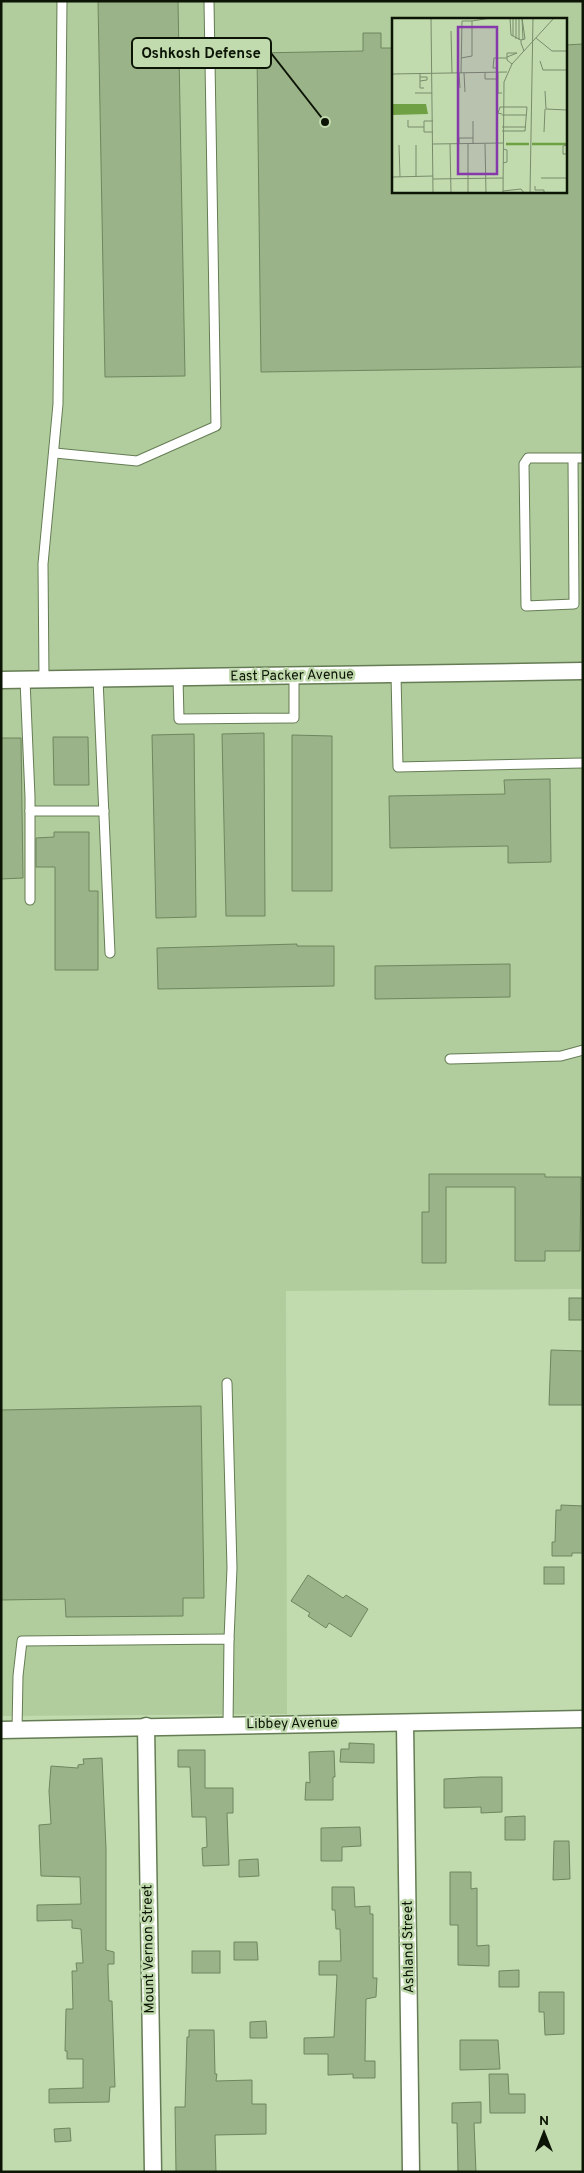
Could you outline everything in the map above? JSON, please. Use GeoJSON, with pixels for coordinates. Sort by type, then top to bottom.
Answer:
{"type":"FeatureCollection","features":[{"type":"Feature","properties":{"kind":"street","name":"East Packer Avenue"},"geometry":{"type":"LineString","coordinates":[[1,680],[583,671]]}},
{"type":"Feature","properties":{"kind":"street","name":"Libbey Avenue"},"geometry":{"type":"LineString","coordinates":[[9,1730],[583,1719]]}},
{"type":"Feature","properties":{"kind":"street","name":"Ashland Street"},"geometry":{"type":"LineString","coordinates":[[405,1723],[411,2172]]}},
{"type":"Feature","properties":{"kind":"street","name":"Mount Vernon Street"},"geometry":{"type":"LineString","coordinates":[[146,1726],[152,2172]]}},
{"type":"Feature","properties":{"kind":"lane"},"geometry":{"type":"LineString","coordinates":[[44,679],[43,564],[55,453],[58,404],[62,1]]}},
{"type":"Feature","properties":{"kind":"lane"},"geometry":{"type":"LineString","coordinates":[[55,453],[137,461],[216,426],[209,1]]}},
{"type":"Feature","properties":{"kind":"lane"},"geometry":{"type":"LineString","coordinates":[[528,458],[578,458],[574,604],[526,606],[524,464],[528,458]]}},
{"type":"Feature","properties":{"kind":"lane"},"geometry":{"type":"LineString","coordinates":[[396,674],[398,767],[583,763]]}},
{"type":"Feature","properties":{"kind":"lane"},"geometry":{"type":"LineString","coordinates":[[178,677],[179,719],[294,718],[294,676]]}},
{"type":"Feature","properties":{"kind":"lane"},"geometry":{"type":"LineString","coordinates":[[98,678],[110,953]]}},
{"type":"Feature","properties":{"kind":"lane"},"geometry":{"type":"LineString","coordinates":[[25,680],[30,811],[30,900]]}},
{"type":"Feature","properties":{"kind":"lane"},"geometry":{"type":"LineString","coordinates":[[30,811],[104,811]]}},
{"type":"Feature","properties":{"kind":"lane"},"geometry":{"type":"LineString","coordinates":[[450,1059],[560,1056],[583,1050]]}},
{"type":"Feature","properties":{"kind":"lane"},"geometry":{"type":"LineString","coordinates":[[227,1384],[232,1568],[228,1725]]}},
{"type":"Feature","properties":{"kind":"lane"},"geometry":{"type":"LineString","coordinates":[[9,1730],[22,1642],[230,1639]]}},
{"type":"Feature","properties":{"kind":"shaded area"},"geometry":{"type":"Polygon","coordinates":[[[1,1],[583,1],[583,1289],[286,1291],[287,1714],[1,1716],[1,1]]]}},
{"type":"Feature","properties":{"kind":"building"},"geometry":{"type":"Polygon","coordinates":[[[98,1],[178,1],[185,376],[105,377],[98,1]]]}},
{"type":"Feature","properties":{"kind":"building"},"geometry":{"type":"Polygon","coordinates":[[[363,33],[381,33],[381,48],[392,48],[392,192],[566,192],[566,45],[583,44],[583,367],[261,372],[257,53],[363,51],[363,33]]]}},
{"type":"Feature","properties":{"kind":"building"},"geometry":{"type":"Polygon","coordinates":[[[264,733],[265,916],[226,916],[222,734],[264,733]]]}},
{"type":"Feature","properties":{"kind":"building"},"geometry":{"type":"Polygon","coordinates":[[[194,734],[196,917],[156,918],[152,735],[194,734]]]}},
{"type":"Feature","properties":{"kind":"building"},"geometry":{"type":"Polygon","coordinates":[[[292,735],[332,736],[332,891],[292,891],[292,735]]]}},
{"type":"Feature","properties":{"kind":"building"},"geometry":{"type":"Polygon","coordinates":[[[53,737],[88,737],[89,785],[54,785],[53,737]]]}},
{"type":"Feature","properties":{"kind":"building"},"geometry":{"type":"Polygon","coordinates":[[[1,738],[21,738],[23,878],[1,879],[1,738]]]}},
{"type":"Feature","properties":{"kind":"building"},"geometry":{"type":"Polygon","coordinates":[[[550,779],[551,862],[508,863],[508,846],[390,848],[389,796],[505,794],[504,780],[550,779]]]}},
{"type":"Feature","properties":{"kind":"building"},"geometry":{"type":"Polygon","coordinates":[[[54,832],[89,832],[89,891],[98,891],[98,970],[55,970],[55,867],[36,867],[36,838],[54,837],[54,832]]]}},
{"type":"Feature","properties":{"kind":"building"},"geometry":{"type":"Polygon","coordinates":[[[297,944],[297,946],[334,946],[334,986],[158,989],[157,948],[297,944]]]}},
{"type":"Feature","properties":{"kind":"building"},"geometry":{"type":"Polygon","coordinates":[[[510,964],[510,997],[375,999],[375,966],[510,964]]]}},
{"type":"Feature","properties":{"kind":"building"},"geometry":{"type":"Polygon","coordinates":[[[429,1174],[545,1174],[545,1177],[581,1177],[580,1251],[545,1251],[545,1261],[515,1261],[515,1187],[446,1187],[446,1263],[422,1263],[422,1212],[429,1212],[429,1174]]]}},
{"type":"Feature","properties":{"kind":"building"},"geometry":{"type":"Polygon","coordinates":[[[569,1298],[583,1298],[583,1320],[569,1320],[569,1298]]]}},
{"type":"Feature","properties":{"kind":"building"},"geometry":{"type":"Polygon","coordinates":[[[551,1350],[583,1351],[583,1405],[549,1405],[551,1350]]]}},
{"type":"Feature","properties":{"kind":"building"},"geometry":{"type":"Polygon","coordinates":[[[201,1406],[204,1598],[183,1598],[183,1616],[66,1617],[65,1599],[1,1600],[1,1410],[201,1406]]]}},
{"type":"Feature","properties":{"kind":"building"},"geometry":{"type":"Polygon","coordinates":[[[561,1505],[583,1506],[583,1553],[572,1553],[572,1556],[552,1556],[552,1542],[555,1542],[556,1510],[561,1510],[561,1505]]]}},
{"type":"Feature","properties":{"kind":"building"},"geometry":{"type":"Polygon","coordinates":[[[544,1567],[564,1567],[564,1584],[544,1584],[544,1567]]]}},
{"type":"Feature","properties":{"kind":"building"},"geometry":{"type":"Polygon","coordinates":[[[308,1575],[343,1598],[346,1595],[368,1609],[351,1637],[329,1623],[326,1628],[308,1616],[310,1613],[291,1601],[308,1575]]]}},
{"type":"Feature","properties":{"kind":"building"},"geometry":{"type":"Polygon","coordinates":[[[349,1743],[374,1744],[374,1763],[340,1762],[341,1749],[349,1749],[349,1743]]]}},
{"type":"Feature","properties":{"kind":"building"},"geometry":{"type":"Polygon","coordinates":[[[178,1750],[205,1750],[205,1788],[233,1788],[233,1813],[227,1813],[229,1865],[203,1866],[202,1848],[207,1847],[206,1817],[192,1817],[190,1767],[178,1767],[178,1750]]]}},
{"type":"Feature","properties":{"kind":"building"},"geometry":{"type":"Polygon","coordinates":[[[334,1751],[335,1777],[333,1777],[333,1800],[305,1800],[306,1782],[310,1783],[309,1752],[334,1751]]]}},
{"type":"Feature","properties":{"kind":"building"},"geometry":{"type":"Polygon","coordinates":[[[102,1758],[106,1849],[106,1950],[114,1952],[114,1964],[108,1964],[108,1972],[109,2001],[112,2001],[115,2087],[110,2087],[109,2102],[49,2103],[49,2089],[83,2088],[83,2059],[67,2059],[67,2051],[65,2051],[66,2009],[73,2009],[72,1971],[77,1971],[76,1963],[83,1963],[81,1929],[72,1928],[72,1920],[37,1921],[37,1905],[81,1904],[80,1877],[41,1876],[39,1825],[51,1824],[49,1791],[51,1766],[78,1768],[78,1765],[84,1764],[83,1759],[102,1758]]]}},
{"type":"Feature","properties":{"kind":"building"},"geometry":{"type":"Polygon","coordinates":[[[502,1777],[502,1812],[481,1813],[481,1807],[444,1808],[444,1779],[502,1777]]]}},
{"type":"Feature","properties":{"kind":"building"},"geometry":{"type":"Polygon","coordinates":[[[525,1816],[525,1840],[505,1840],[505,1817],[525,1816]]]}},
{"type":"Feature","properties":{"kind":"building"},"geometry":{"type":"Polygon","coordinates":[[[360,1827],[361,1846],[342,1847],[342,1861],[321,1861],[321,1828],[360,1827]]]}},
{"type":"Feature","properties":{"kind":"building"},"geometry":{"type":"Polygon","coordinates":[[[554,1841],[569,1841],[570,1879],[553,1880],[554,1841]]]}},
{"type":"Feature","properties":{"kind":"building"},"geometry":{"type":"Polygon","coordinates":[[[258,1859],[259,1876],[239,1877],[239,1860],[258,1859]]]}},
{"type":"Feature","properties":{"kind":"building"},"geometry":{"type":"Polygon","coordinates":[[[450,1872],[471,1872],[471,1889],[477,1888],[477,1946],[489,1945],[489,1966],[458,1965],[458,1925],[450,1925],[450,1872]]]}},
{"type":"Feature","properties":{"kind":"building"},"geometry":{"type":"Polygon","coordinates":[[[332,1887],[354,1887],[355,1907],[370,1906],[370,1914],[373,1914],[373,1978],[377,1978],[376,1997],[366,1999],[365,2061],[375,2061],[375,2078],[353,2078],[353,2074],[328,2075],[328,2054],[304,2054],[304,2038],[334,2037],[337,1975],[319,1975],[319,1961],[341,1961],[340,1929],[336,1929],[335,1910],[332,1910],[332,1887]]]}},
{"type":"Feature","properties":{"kind":"building"},"geometry":{"type":"Polygon","coordinates":[[[234,1942],[257,1942],[258,1960],[234,1960],[234,1942]]]}},
{"type":"Feature","properties":{"kind":"building"},"geometry":{"type":"Polygon","coordinates":[[[192,1951],[220,1951],[220,1973],[192,1973],[192,1951]]]}},
{"type":"Feature","properties":{"kind":"building"},"geometry":{"type":"Polygon","coordinates":[[[519,1970],[519,1987],[499,1987],[499,1971],[519,1970]]]}},
{"type":"Feature","properties":{"kind":"building"},"geometry":{"type":"Polygon","coordinates":[[[539,1992],[564,1992],[564,2034],[545,2035],[544,2012],[539,2012],[539,1992]]]}},
{"type":"Feature","properties":{"kind":"building"},"geometry":{"type":"Polygon","coordinates":[[[266,2021],[267,2038],[250,2038],[250,2022],[266,2021]]]}},
{"type":"Feature","properties":{"kind":"building"},"geometry":{"type":"Polygon","coordinates":[[[189,2030],[214,2030],[216,2081],[252,2080],[252,2104],[266,2104],[266,2134],[215,2135],[216,2172],[176,2172],[175,2107],[185,2107],[187,2037],[189,2037],[189,2030]]]}},
{"type":"Feature","properties":{"kind":"building"},"geometry":{"type":"Polygon","coordinates":[[[460,2040],[498,2040],[500,2069],[460,2070],[460,2040]]]}},
{"type":"Feature","properties":{"kind":"building"},"geometry":{"type":"Polygon","coordinates":[[[489,2074],[508,2074],[509,2094],[525,2094],[525,2113],[490,2113],[489,2074]]]}},
{"type":"Feature","properties":{"kind":"building"},"geometry":{"type":"Polygon","coordinates":[[[481,2102],[481,2123],[474,2123],[476,2172],[458,2172],[457,2123],[452,2123],[452,2103],[481,2102]]]}},
{"type":"Feature","properties":{"kind":"building"},"geometry":{"type":"Polygon","coordinates":[[[70,2128],[71,2141],[55,2142],[54,2129],[70,2128]]]}},
{"type":"Feature","properties":{"kind":"place","name":"Oshkosh Defense"},"geometry":{"type":"Point","coordinates":[325,122]}}]}
